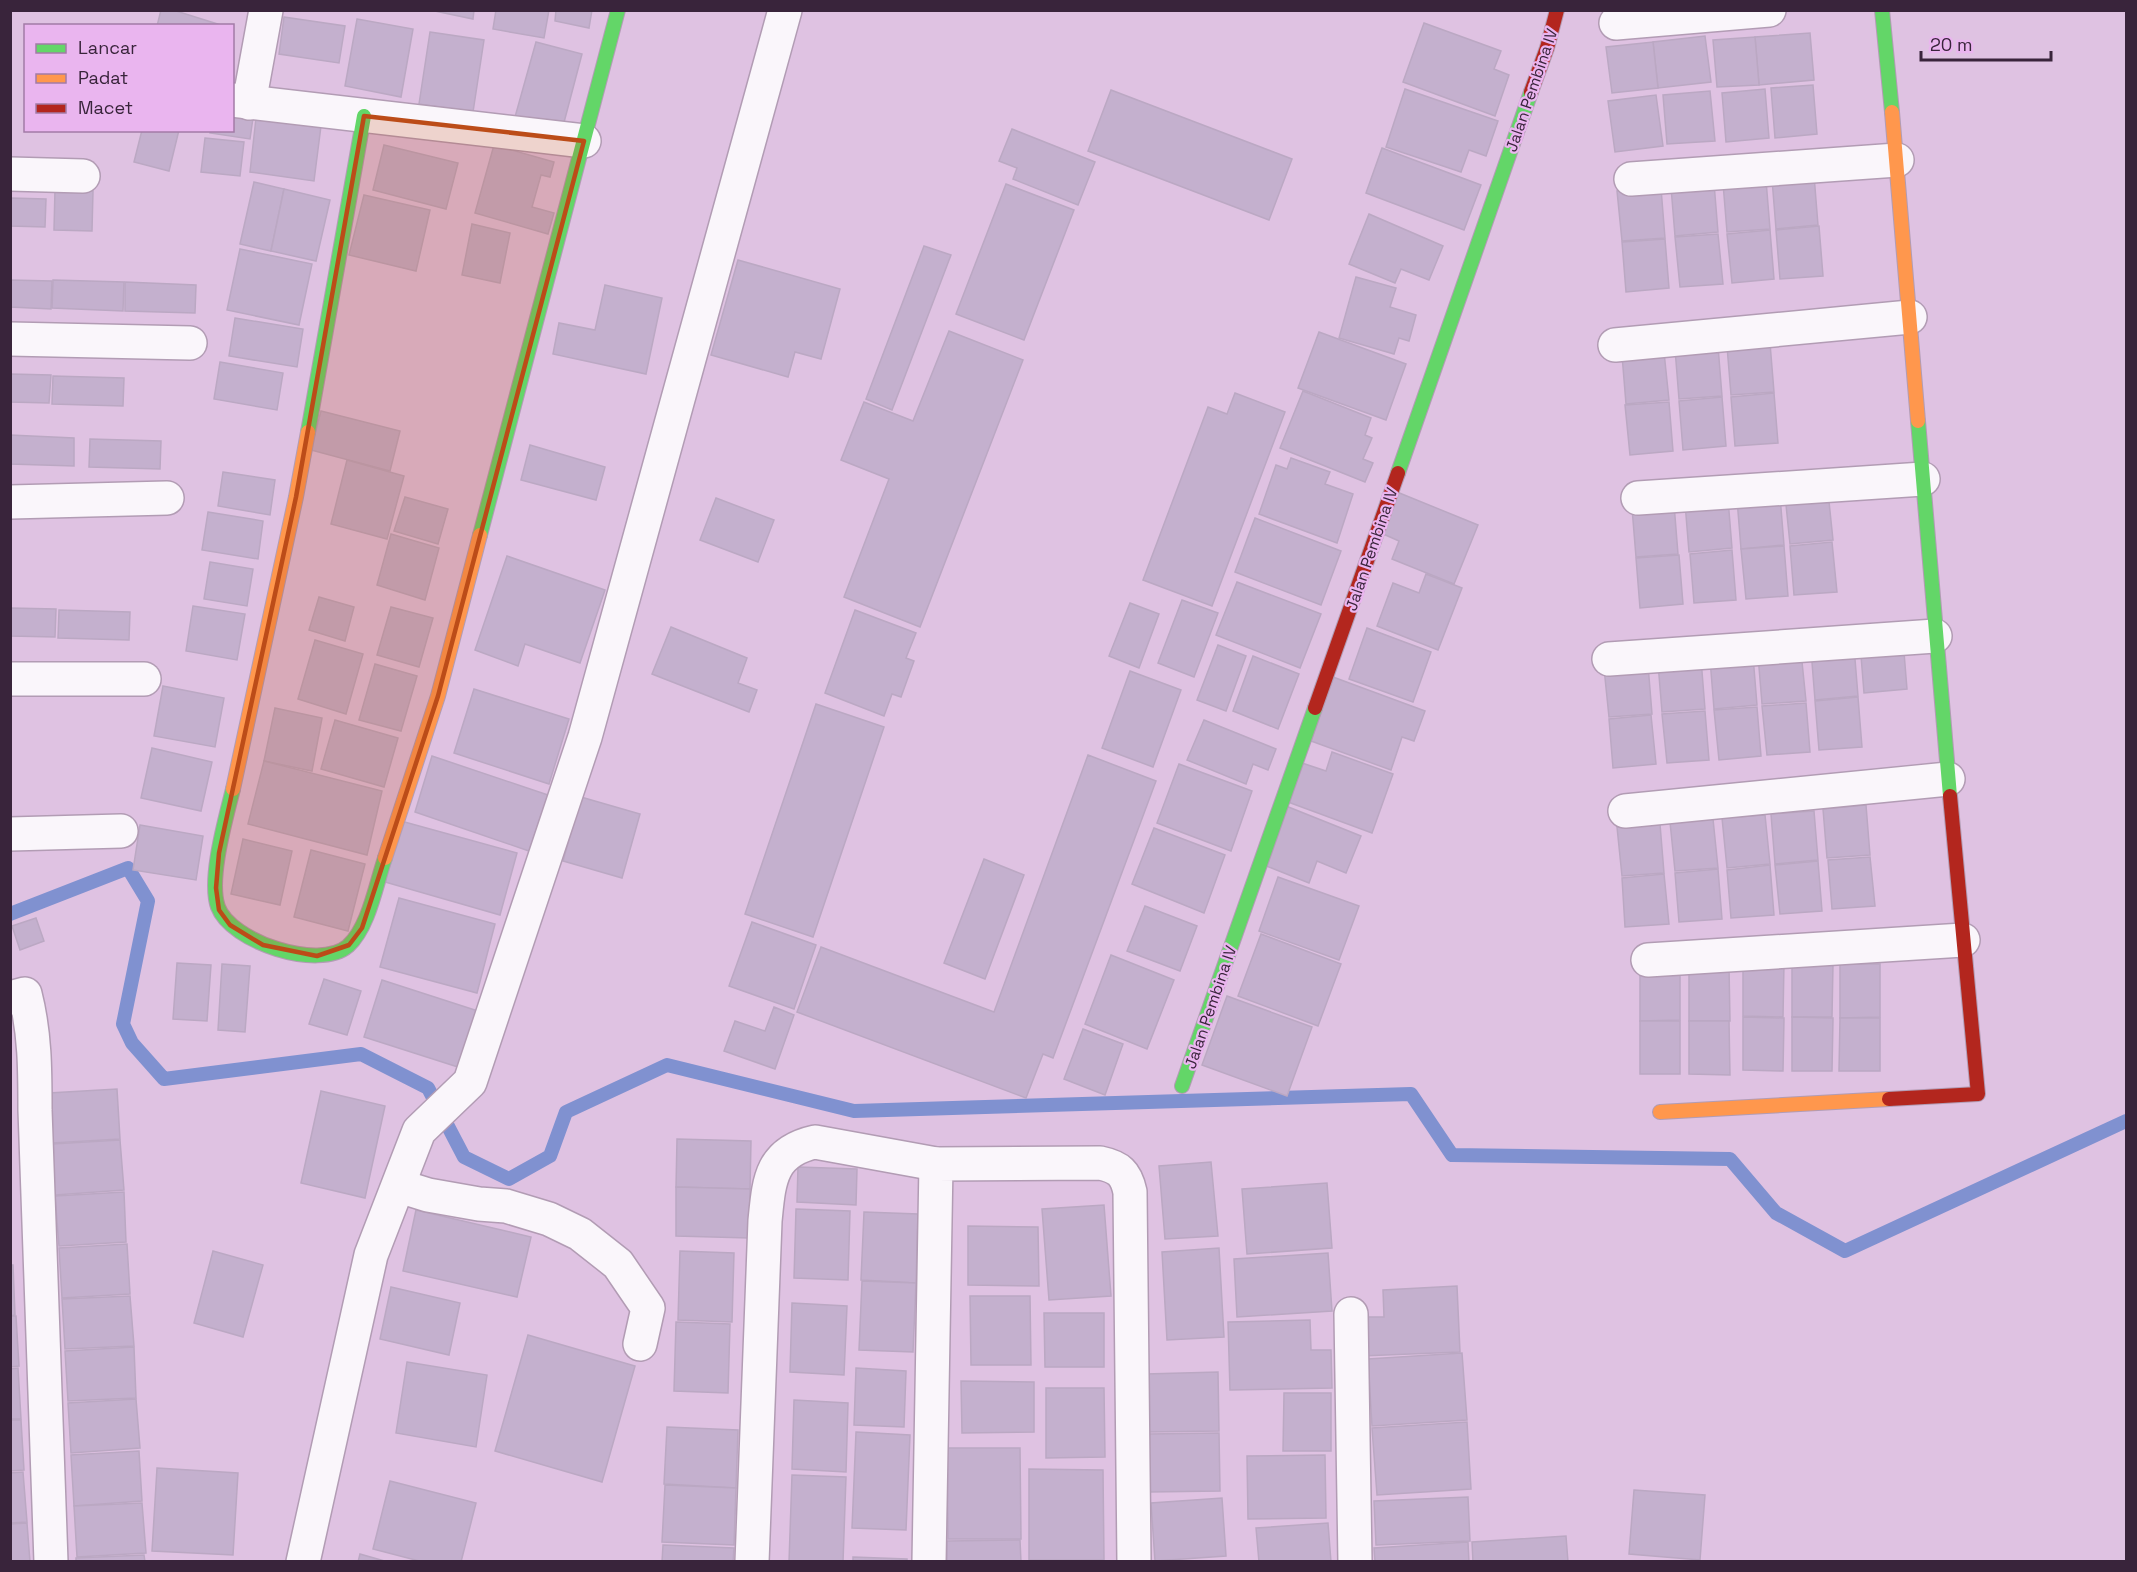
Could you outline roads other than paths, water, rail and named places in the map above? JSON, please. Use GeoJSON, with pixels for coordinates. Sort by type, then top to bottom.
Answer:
{"type":"FeatureCollection","features":[{"type":"Feature","properties":{"kind":"street"},"geometry":{"type":"LineString","coordinates":[[266,10],[241,102],[584,141]]}},
{"type":"Feature","properties":{"kind":"street"},"geometry":{"type":"LineString","coordinates":[[364,116],[296,497],[219,853],[216,888],[219,910],[230,925],[263,945],[317,956],[336,953],[349,945],[362,928],[435,707],[618,10]]}},
{"type":"Feature","properties":{"kind":"street"},"geometry":{"type":"LineString","coordinates":[[303,1562],[371,1255],[419,1131],[470,1082],[585,737],[785,10]]}},
{"type":"Feature","properties":{"kind":"street","name":"Jalan Pembina IV"},"geometry":{"type":"LineString","coordinates":[[1182,1086],[1543,60],[1557,10]]}},
{"type":"Feature","properties":{"kind":"street"},"geometry":{"type":"LineString","coordinates":[[1616,23],[1769,10]]}},
{"type":"Feature","properties":{"kind":"street"},"geometry":{"type":"LineString","coordinates":[[1660,1112],[1978,1094],[1935,636],[1898,160],[1882,10]]}},
{"type":"Feature","properties":{"kind":"street"},"geometry":{"type":"LineString","coordinates":[[1631,179],[1898,160]]}},
{"type":"Feature","properties":{"kind":"street"},"geometry":{"type":"LineString","coordinates":[[10,174],[83,176]]}},
{"type":"Feature","properties":{"kind":"street"},"geometry":{"type":"LineString","coordinates":[[1614,345],[1910,317]]}},
{"type":"Feature","properties":{"kind":"street"},"geometry":{"type":"LineString","coordinates":[[10,339],[190,343]]}},
{"type":"Feature","properties":{"kind":"street"},"geometry":{"type":"LineString","coordinates":[[1638,498],[1923,479]]}},
{"type":"Feature","properties":{"kind":"street"},"geometry":{"type":"LineString","coordinates":[[10,502],[167,498]]}},
{"type":"Feature","properties":{"kind":"street"},"geometry":{"type":"LineString","coordinates":[[1609,659],[1935,636]]}},
{"type":"Feature","properties":{"kind":"street"},"geometry":{"type":"LineString","coordinates":[[10,679],[144,679]]}},
{"type":"Feature","properties":{"kind":"street"},"geometry":{"type":"LineString","coordinates":[[1625,811],[1948,779]]}},
{"type":"Feature","properties":{"kind":"street"},"geometry":{"type":"LineString","coordinates":[[10,834],[121,831]]}},
{"type":"Feature","properties":{"kind":"street"},"geometry":{"type":"LineString","coordinates":[[1648,960],[1963,940]]}},
{"type":"Feature","properties":{"kind":"street"},"geometry":{"type":"LineString","coordinates":[[10,998],[25,994],[32,1020],[51,1562]]}},
{"type":"Feature","properties":{"kind":"street"},"geometry":{"type":"LineString","coordinates":[[752,1562],[768,1188],[775,1169],[784,1155],[801,1145],[815,1142],[936,1164],[1100,1163],[1113,1166],[1127,1178],[1130,1192],[1134,1562]]}},
{"type":"Feature","properties":{"kind":"street"},"geometry":{"type":"LineString","coordinates":[[929,1562],[936,1164]]}},
{"type":"Feature","properties":{"kind":"street"},"geometry":{"type":"LineString","coordinates":[[399,1186],[428,1195],[478,1204],[506,1206],[549,1219],[580,1234],[618,1264],[648,1308],[640,1344]]}},
{"type":"Feature","properties":{"kind":"street"},"geometry":{"type":"LineString","coordinates":[[1351,1314],[1355,1562]]}},
{"type":"Feature","properties":{"kind":"waterway"},"geometry":{"type":"LineString","coordinates":[[10,914],[128,868],[148,901],[123,1024],[132,1043],[164,1079],[361,1054],[428,1088],[464,1157],[509,1179],[550,1156],[566,1112],[667,1065],[854,1111],[1411,1094],[1452,1155],[1730,1159],[1776,1213],[1845,1251],[2126,1121]]}}]}
